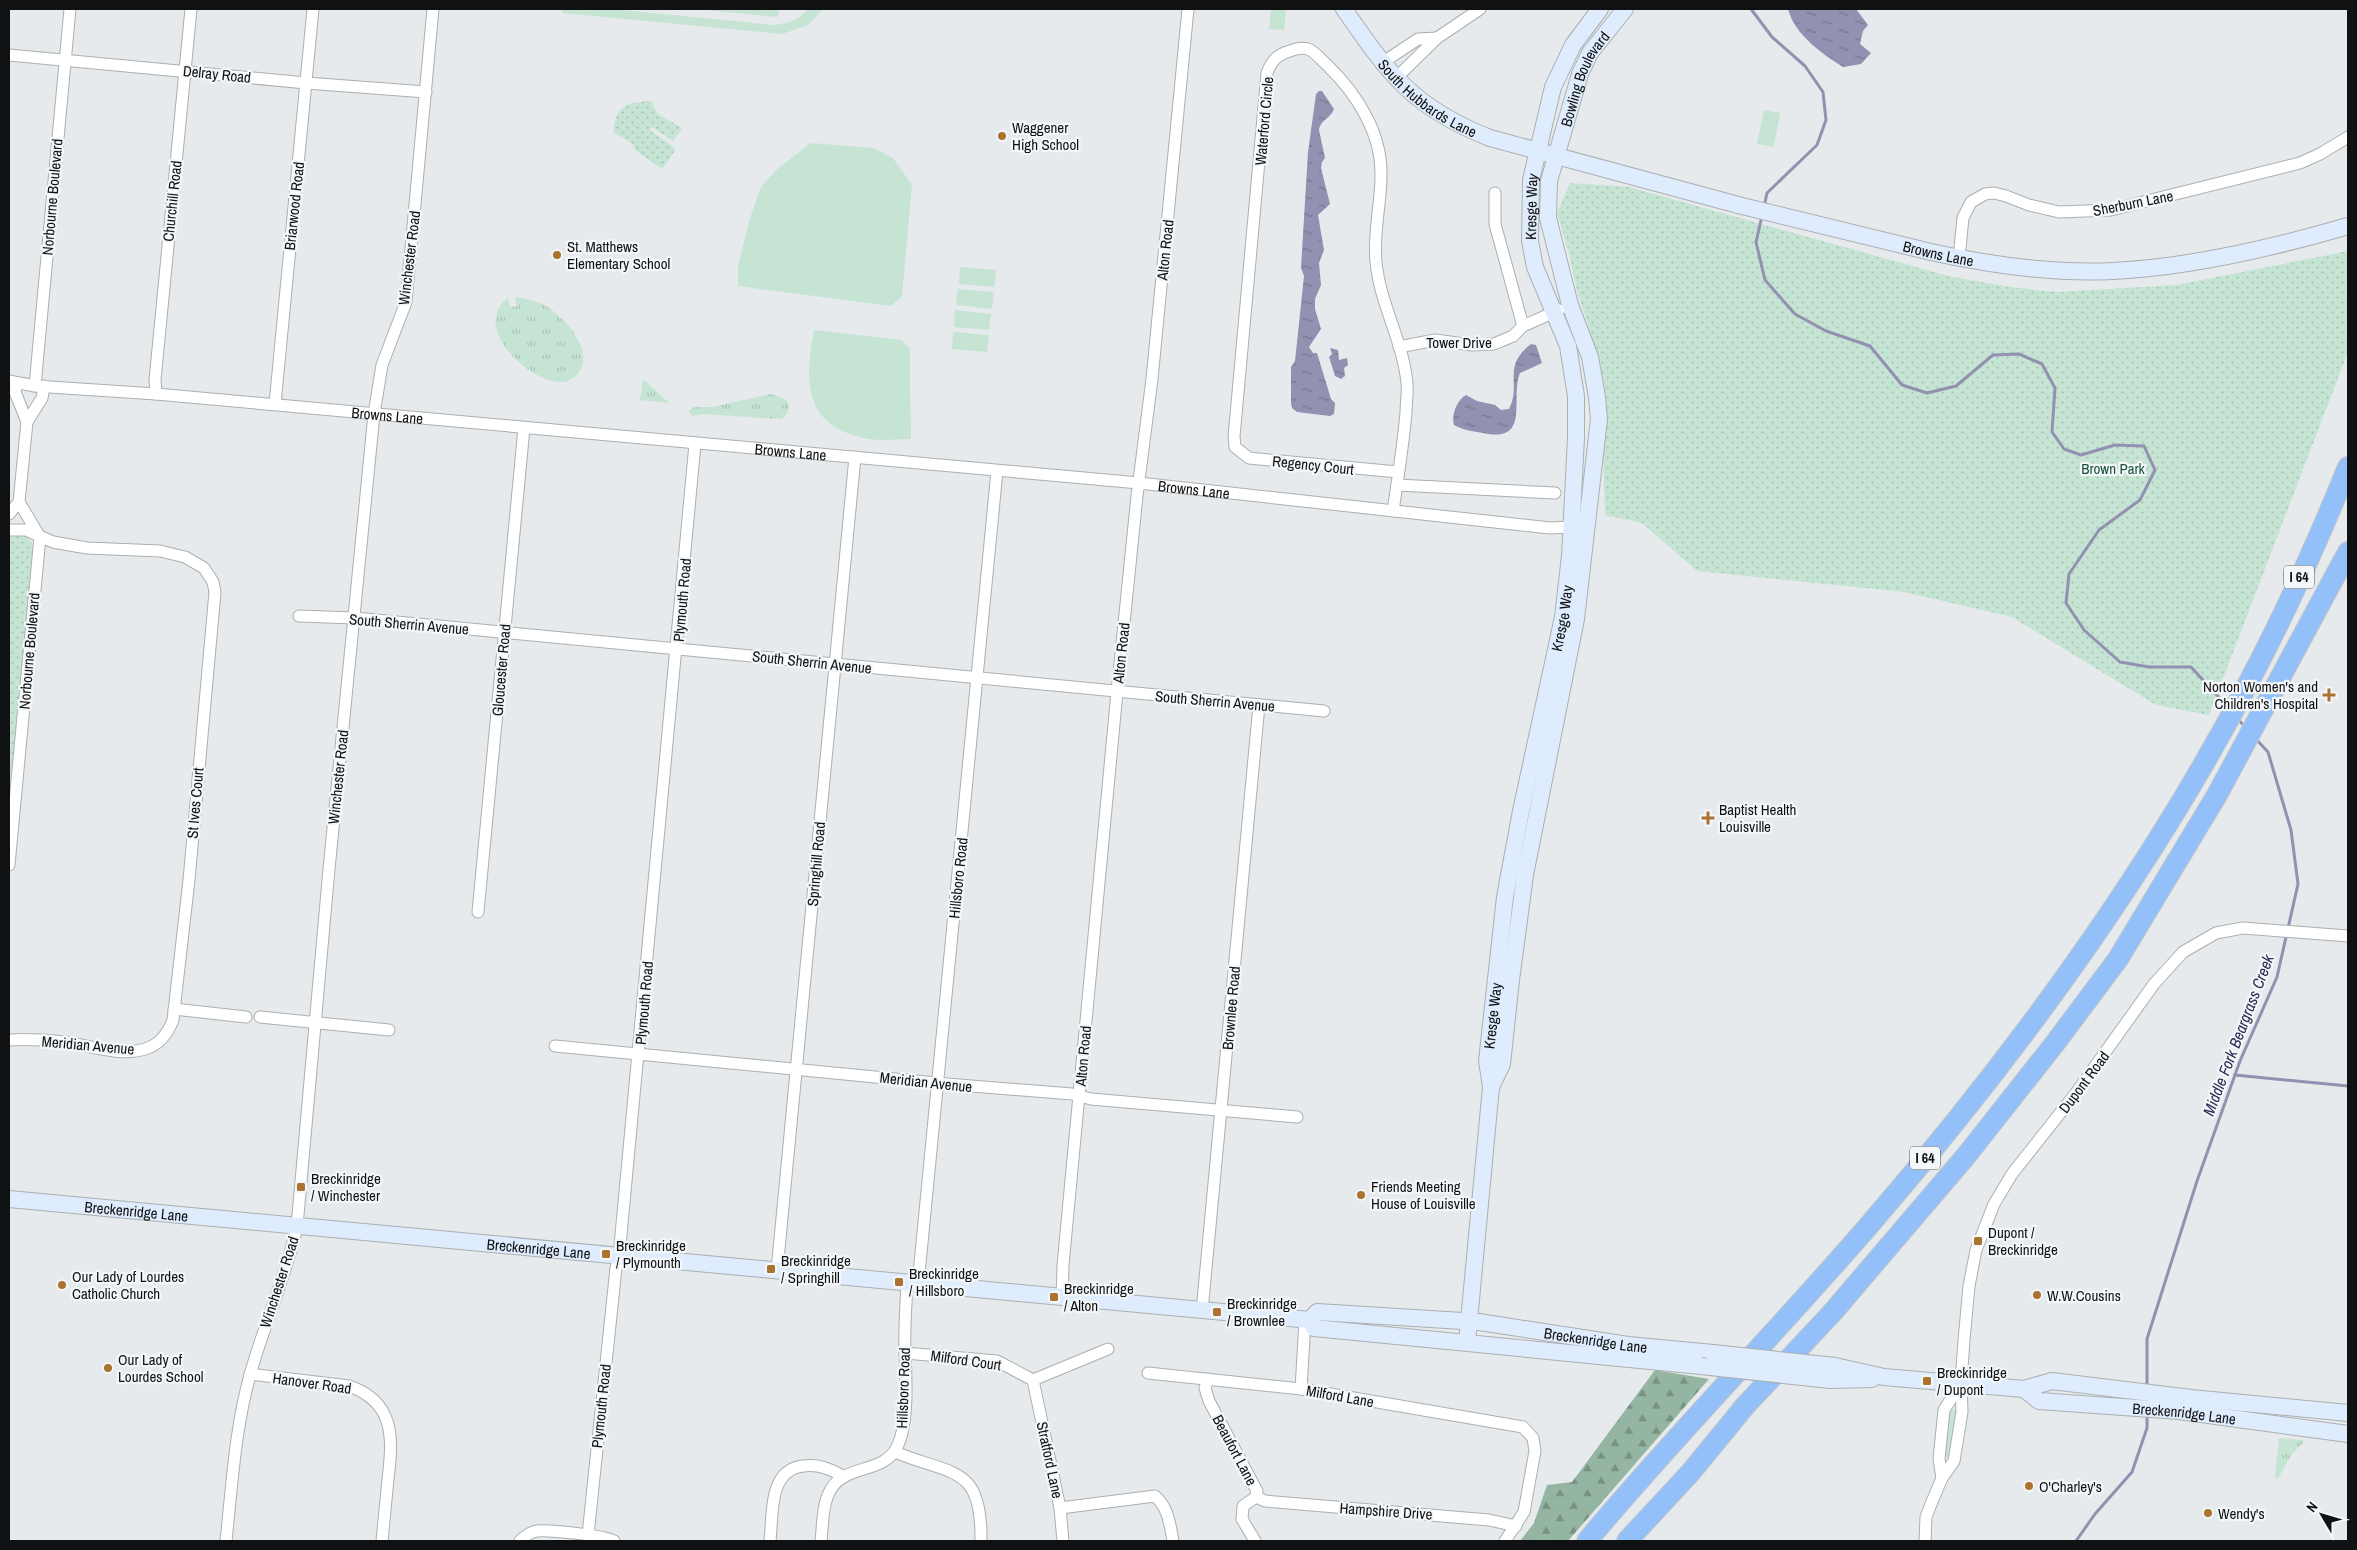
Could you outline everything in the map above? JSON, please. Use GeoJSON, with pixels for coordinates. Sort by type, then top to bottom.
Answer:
{"type":"FeatureCollection","features":[{"type":"Feature","properties":{"kind":"highway","name":"I 64"},"geometry":{"type":"LineString","coordinates":[[1587,1541],[1870,1224],[1974,1098],[2068,974],[2176,810],[2247,686],[2320,534],[2348,467]]}},
{"type":"Feature","properties":{"kind":"highway","name":"I 64"},"geometry":{"type":"LineString","coordinates":[[1627,1541],[1690,1472],[1744,1406],[1832,1313],[1966,1156],[2056,1042],[2118,959],[2236,759],[2347,553]]}},
{"type":"Feature","properties":{"kind":"street","name":"Norbourne Boulevard"},"geometry":{"type":"LineString","coordinates":[[19,502],[27,422],[42,398],[40,386],[70,9]]}},
{"type":"Feature","properties":{"kind":"street","name":"Churchill Road"},"geometry":{"type":"LineString","coordinates":[[156,394],[155,380],[191,9]]}},
{"type":"Feature","properties":{"kind":"street","name":"Briarwood Road"},"geometry":{"type":"LineString","coordinates":[[276,404],[313,9]]}},
{"type":"Feature","properties":{"kind":"street","name":"Winchester Road"},"geometry":{"type":"LineString","coordinates":[[226,1541],[238,1425],[250,1374],[285,1275],[297,1226],[329,869],[374,414],[382,365],[406,302],[433,9]]}},
{"type":"Feature","properties":{"kind":"street","name":"Alton Road"},"geometry":{"type":"LineString","coordinates":[[1062,1298],[1117,692],[1152,379],[1188,9]]}},
{"type":"Feature","properties":{"kind":"street","name":"South Hubbards Lane"},"geometry":{"type":"LineString","coordinates":[[1344,9],[1382,63],[1425,105],[1450,121],[1490,138],[1536,150]]}},
{"type":"Feature","properties":{"kind":"street"},"geometry":{"type":"LineString","coordinates":[[1396,78],[1437,38],[1480,9]]}},
{"type":"Feature","properties":{"kind":"street","name":"Bowling Boulevard"},"geometry":{"type":"LineString","coordinates":[[1536,150],[1553,87],[1574,45],[1600,9]]}},
{"type":"Feature","properties":{"kind":"street","name":"Bowling Boulevard"},"geometry":{"type":"LineString","coordinates":[[1555,155],[1580,74],[1590,53],[1625,9]]}},
{"type":"Feature","properties":{"kind":"street"},"geometry":{"type":"LineString","coordinates":[[1382,63],[1418,39],[1437,38]]}},
{"type":"Feature","properties":{"kind":"street","name":"Waterford Circle"},"geometry":{"type":"LineString","coordinates":[[1235,444],[1267,73],[1273,59],[1278,55],[1298,48],[1311,50],[1348,86],[1374,136],[1380,157],[1381,176],[1375,254],[1376,267],[1404,361],[1408,388],[1403,451],[1393,511]]}},
{"type":"Feature","properties":{"kind":"street","name":"Delray Road"},"geometry":{"type":"LineString","coordinates":[[9,55],[185,70],[306,83],[426,92]]}},
{"type":"Feature","properties":{"kind":"street","name":"Sherburn Lane"},"geometry":{"type":"LineString","coordinates":[[1959,258],[1963,218],[1972,202],[1985,194],[2000,195],[2029,205],[2059,212],[2111,210],[2293,165],[2320,154],[2348,137]]}},
{"type":"Feature","properties":{"kind":"street","name":"Browns Lane"},"geometry":{"type":"LineString","coordinates":[[1536,150],[1742,206],[1959,258],[2058,271],[2113,271],[2199,260],[2294,242],[2348,226]]}},
{"type":"Feature","properties":{"kind":"street","name":"Kresge Way"},"geometry":{"type":"LineString","coordinates":[[1468,1342],[1491,1086],[1487,1061],[1505,897],[1563,617],[1571,527],[1576,396],[1568,346],[1536,267],[1530,241],[1530,180],[1536,150]]}},
{"type":"Feature","properties":{"kind":"street","name":"Kresge Way"},"geometry":{"type":"LineString","coordinates":[[1491,1086],[1502,1064],[1510,980],[1525,875],[1576,619],[1598,419],[1597,397],[1590,357],[1570,305],[1548,218],[1549,181],[1555,155]]}},
{"type":"Feature","properties":{"kind":"street"},"geometry":{"type":"LineString","coordinates":[[1495,193],[1495,224],[1522,326]]}},
{"type":"Feature","properties":{"kind":"street","name":"Tower Drive"},"geometry":{"type":"LineString","coordinates":[[1399,347],[1435,340],[1472,345],[1494,344],[1513,336],[1522,326],[1570,305]]}},
{"type":"Feature","properties":{"kind":"street","name":"Norbourne Boulevard"},"geometry":{"type":"LineString","coordinates":[[13,382],[27,422]]}},
{"type":"Feature","properties":{"kind":"street","name":"Browns Lane"},"geometry":{"type":"LineString","coordinates":[[13,382],[40,386],[276,404],[695,444],[855,457],[1139,484],[1550,528],[1571,527]]}},
{"type":"Feature","properties":{"kind":"street","name":"Gloucester Road"},"geometry":{"type":"LineString","coordinates":[[478,912],[524,428]]}},
{"type":"Feature","properties":{"kind":"street","name":"Plymouth Road"},"geometry":{"type":"LineString","coordinates":[[588,1535],[639,1054],[695,444]]}},
{"type":"Feature","properties":{"kind":"street","name":"Regency Court"},"geometry":{"type":"LineString","coordinates":[[1235,444],[1235,447],[1249,458],[1398,472]]}},
{"type":"Feature","properties":{"kind":"street","name":"Springhill Road"},"geometry":{"type":"LineString","coordinates":[[777,1270],[855,457]]}},
{"type":"Feature","properties":{"kind":"street","name":"Hillsboro Road"},"geometry":{"type":"LineString","coordinates":[[895,1452],[902,1432],[904,1416],[905,1353],[912,1284],[939,1082],[997,471]]}},
{"type":"Feature","properties":{"kind":"street"},"geometry":{"type":"LineString","coordinates":[[1397,485],[1555,493]]}},
{"type":"Feature","properties":{"kind":"street"},"geometry":{"type":"LineString","coordinates":[[9,514],[19,502],[40,537]]}},
{"type":"Feature","properties":{"kind":"street"},"geometry":{"type":"LineString","coordinates":[[9,530],[26,530],[40,537]]}},
{"type":"Feature","properties":{"kind":"street","name":"Norbourne Boulevard"},"geometry":{"type":"LineString","coordinates":[[9,865],[40,537]]}},
{"type":"Feature","properties":{"kind":"street","name":"St Ives Court"},"geometry":{"type":"LineString","coordinates":[[40,537],[53,542],[106,550],[172,553],[192,560],[204,568],[213,582],[215,592],[189,880],[173,1020],[164,1037]]}},
{"type":"Feature","properties":{"kind":"street","name":"South Sherrin Avenue"},"geometry":{"type":"LineString","coordinates":[[299,616],[355,618],[1324,711]]}},
{"type":"Feature","properties":{"kind":"street","name":"Brownlee Road"},"geometry":{"type":"LineString","coordinates":[[1202,1311],[1259,705]]}},
{"type":"Feature","properties":{"kind":"street","name":"Dupont Road"},"geometry":{"type":"LineString","coordinates":[[1925,1541],[1926,1517],[1942,1478],[1954,1461],[1962,1412],[1961,1383],[1968,1295],[1976,1250],[1994,1204],[2012,1174],[2076,1093],[2154,984],[2183,952],[2197,942],[2231,929],[2271,928],[2348,936]]}},
{"type":"Feature","properties":{"kind":"street"},"geometry":{"type":"LineString","coordinates":[[174,1009],[246,1017]]}},
{"type":"Feature","properties":{"kind":"street"},"geometry":{"type":"LineString","coordinates":[[260,1017],[389,1030]]}},
{"type":"Feature","properties":{"kind":"street","name":"Meridian Avenue"},"geometry":{"type":"LineString","coordinates":[[9,1040],[63,1042],[136,1051],[153,1046],[164,1037]]}},
{"type":"Feature","properties":{"kind":"street","name":"Meridian Avenue"},"geometry":{"type":"LineString","coordinates":[[555,1046],[939,1082],[1080,1096],[1090,1099],[1297,1117]]}},
{"type":"Feature","properties":{"kind":"street","name":"Breckenridge Lane"},"geometry":{"type":"LineString","coordinates":[[9,1199],[1307,1320],[1317,1312],[1469,1321],[1628,1344],[1713,1353],[1832,1373],[1860,1380],[1884,1378],[1961,1383],[2024,1390],[2052,1381],[2113,1388],[2166,1403],[2348,1434]]}},
{"type":"Feature","properties":{"kind":"street"},"geometry":{"type":"LineString","coordinates":[[1300,1389],[1307,1320]]}},
{"type":"Feature","properties":{"kind":"street","name":"Breckenridge Lane"},"geometry":{"type":"LineString","coordinates":[[1307,1320],[1314,1328],[1468,1342],[1518,1349],[1701,1366],[1832,1373]]}},
{"type":"Feature","properties":{"kind":"street"},"geometry":{"type":"LineString","coordinates":[[1033,1380],[1108,1349]]}},
{"type":"Feature","properties":{"kind":"street","name":"Milford Court"},"geometry":{"type":"LineString","coordinates":[[905,1353],[997,1361],[1033,1380]]}},
{"type":"Feature","properties":{"kind":"street","name":"Milford Lane"},"geometry":{"type":"LineString","coordinates":[[1148,1373],[1300,1389],[1517,1424],[1529,1432],[1533,1438],[1535,1451],[1524,1512],[1516,1526]]}},
{"type":"Feature","properties":{"kind":"street","name":"Hanover Road"},"geometry":{"type":"LineString","coordinates":[[250,1374],[349,1386],[364,1392],[380,1407],[388,1423],[392,1442],[382,1541]]}},
{"type":"Feature","properties":{"kind":"street","name":"Beaufort Lane"},"geometry":{"type":"LineString","coordinates":[[1208,1379],[1206,1394],[1255,1485],[1256,1497],[1243,1506],[1241,1514],[1255,1541]]}},
{"type":"Feature","properties":{"kind":"street","name":"Stratford Lane"},"geometry":{"type":"LineString","coordinates":[[1033,1380],[1060,1508],[1063,1541]]}},
{"type":"Feature","properties":{"kind":"street"},"geometry":{"type":"LineString","coordinates":[[1942,1478],[1939,1459],[1944,1410],[1961,1383]]}},
{"type":"Feature","properties":{"kind":"street","name":"Breckenridge Lane"},"geometry":{"type":"LineString","coordinates":[[2024,1390],[2039,1401],[2112,1406],[2166,1403],[2348,1413]]}},
{"type":"Feature","properties":{"kind":"street"},"geometry":{"type":"LineString","coordinates":[[821,1541],[826,1502],[835,1484],[844,1478],[881,1463],[895,1452],[949,1470],[967,1482],[979,1504],[981,1541]]}},
{"type":"Feature","properties":{"kind":"street"},"geometry":{"type":"LineString","coordinates":[[770,1541],[775,1493],[782,1476],[794,1468],[810,1465],[829,1468],[844,1478]]}},
{"type":"Feature","properties":{"kind":"street"},"geometry":{"type":"LineString","coordinates":[[1060,1508],[1155,1496],[1163,1502],[1173,1541]]}},
{"type":"Feature","properties":{"kind":"street","name":"Hampshire Drive"},"geometry":{"type":"LineString","coordinates":[[1256,1497],[1265,1502],[1489,1520],[1516,1526]]}},
{"type":"Feature","properties":{"kind":"street"},"geometry":{"type":"LineString","coordinates":[[1505,1541],[1516,1526]]}},
{"type":"Feature","properties":{"kind":"street"},"geometry":{"type":"LineString","coordinates":[[520,1541],[528,1534],[539,1531],[588,1535],[614,1541]]}},
{"type":"Feature","properties":{"kind":"green space"},"geometry":{"type":"Polygon","coordinates":[[[563,9],[612,9],[773,25],[792,21],[809,9],[823,9],[808,25],[782,34],[562,13],[563,9]]]}},
{"type":"Feature","properties":{"kind":"green space"},"geometry":{"type":"Polygon","coordinates":[[[695,9],[779,9],[778,17],[695,9]]]}},
{"type":"Feature","properties":{"kind":"green space"},"geometry":{"type":"Polygon","coordinates":[[[1271,9],[1286,9],[1284,30],[1269,29],[1271,9]]]}},
{"type":"Feature","properties":{"kind":"green space"},"geometry":{"type":"Polygon","coordinates":[[[651,101],[658,114],[682,128],[673,141],[652,127],[650,130],[676,149],[662,169],[635,150],[633,144],[614,133],[615,119],[624,107],[629,104],[651,101]]]}},
{"type":"Feature","properties":{"kind":"green space"},"geometry":{"type":"Polygon","coordinates":[[[1764,110],[1780,113],[1774,147],[1757,144],[1764,110]]]}},
{"type":"Feature","properties":{"kind":"green space"},"geometry":{"type":"Polygon","coordinates":[[[811,143],[873,148],[893,158],[912,185],[902,296],[891,306],[738,286],[738,267],[749,221],[761,187],[776,170],[811,143]]]}},
{"type":"Feature","properties":{"kind":"green space","name":"Brown Park"},"geometry":{"type":"Polygon","coordinates":[[[1570,183],[1629,187],[1948,276],[2010,287],[2056,292],[2177,285],[2348,251],[2348,352],[2209,715],[2156,705],[2012,617],[1904,592],[1697,571],[1642,523],[1605,515],[1600,362],[1577,291],[1569,253],[1557,213],[1570,183]]]}},
{"type":"Feature","properties":{"kind":"green space"},"geometry":{"type":"Polygon","coordinates":[[[960,267],[996,270],[994,287],[959,284],[960,267]]]}},
{"type":"Feature","properties":{"kind":"green space"},"geometry":{"type":"Polygon","coordinates":[[[958,289],[994,292],[992,309],[956,305],[958,289]]]}},
{"type":"Feature","properties":{"kind":"green space"},"geometry":{"type":"Polygon","coordinates":[[[515,297],[545,306],[564,321],[577,337],[583,356],[578,374],[573,378],[564,382],[551,380],[536,374],[521,364],[509,352],[500,338],[496,324],[498,310],[508,298],[510,307],[517,306],[515,297]]]}},
{"type":"Feature","properties":{"kind":"green space"},"geometry":{"type":"Polygon","coordinates":[[[955,310],[991,314],[989,330],[954,327],[955,310]]]}},
{"type":"Feature","properties":{"kind":"green space"},"geometry":{"type":"Polygon","coordinates":[[[814,330],[901,340],[910,349],[911,439],[874,440],[848,433],[832,424],[820,413],[813,400],[810,385],[809,368],[814,330]]]}},
{"type":"Feature","properties":{"kind":"green space"},"geometry":{"type":"Polygon","coordinates":[[[953,332],[989,335],[987,352],[952,349],[953,332]]]}},
{"type":"Feature","properties":{"kind":"green space"},"geometry":{"type":"Polygon","coordinates":[[[643,379],[669,403],[640,400],[643,379]]]}},
{"type":"Feature","properties":{"kind":"green space"},"geometry":{"type":"Polygon","coordinates":[[[771,394],[781,397],[788,402],[788,409],[782,419],[702,414],[692,416],[689,411],[694,407],[712,407],[771,394]]]}},
{"type":"Feature","properties":{"kind":"green space"},"geometry":{"type":"Polygon","coordinates":[[[9,534],[24,535],[32,543],[33,550],[9,824],[9,534]]]}},
{"type":"Feature","properties":{"kind":"green space"},"geometry":{"type":"Polygon","coordinates":[[[1655,1370],[1709,1379],[1568,1541],[1520,1541],[1534,1523],[1547,1485],[1572,1482],[1655,1370]]]}},
{"type":"Feature","properties":{"kind":"green space"},"geometry":{"type":"Polygon","coordinates":[[[1954,1410],[1957,1412],[1950,1455],[1947,1458],[1945,1456],[1950,1412],[1954,1410]]]}},
{"type":"Feature","properties":{"kind":"green space"},"geometry":{"type":"Polygon","coordinates":[[[2279,1438],[2302,1440],[2304,1442],[2292,1454],[2277,1480],[2275,1476],[2279,1438]]]}},
{"type":"Feature","properties":{"kind":"water"},"geometry":{"type":"Polygon","coordinates":[[[1788,9],[1856,9],[1868,25],[1863,31],[1860,44],[1871,53],[1861,64],[1843,67],[1826,56],[1803,35],[1796,27],[1788,9]]]}},
{"type":"Feature","properties":{"kind":"water"},"geometry":{"type":"Polygon","coordinates":[[[1322,91],[1334,109],[1331,115],[1321,124],[1319,130],[1325,158],[1321,168],[1330,204],[1318,215],[1324,250],[1319,263],[1321,285],[1315,299],[1315,309],[1321,329],[1309,347],[1313,353],[1317,353],[1331,399],[1335,403],[1334,414],[1330,416],[1297,412],[1292,408],[1291,403],[1291,367],[1295,361],[1304,276],[1301,268],[1308,152],[1316,94],[1322,91]]]}},
{"type":"Feature","properties":{"kind":"water"},"geometry":{"type":"Polygon","coordinates":[[[1531,344],[1536,345],[1542,363],[1520,373],[1517,382],[1516,414],[1510,430],[1502,434],[1489,434],[1467,430],[1454,425],[1455,408],[1466,395],[1477,401],[1495,405],[1501,410],[1509,409],[1514,392],[1514,368],[1522,352],[1531,344]]]}},
{"type":"Feature","properties":{"kind":"water"},"geometry":{"type":"Polygon","coordinates":[[[1330,348],[1338,350],[1339,360],[1347,358],[1348,365],[1344,368],[1345,376],[1341,379],[1335,376],[1329,357],[1332,354],[1330,348]]]}},
{"type":"Feature","properties":{"kind":"waterway","name":"Middle Fork Beargrass Creek"},"geometry":{"type":"LineString","coordinates":[[1751,9],[1772,37],[1805,66],[1823,92],[1826,120],[1817,145],[1767,193],[1764,207]]}},
{"type":"Feature","properties":{"kind":"waterway","name":"Middle Fork Beargrass Creek"},"geometry":{"type":"LineString","coordinates":[[1762,216],[1756,242],[1765,280],[1795,314],[1826,331],[1870,346],[1902,385],[1927,393],[1956,386],[1993,355],[2019,354],[2042,364],[2055,388],[2052,432],[2064,449],[2081,455],[2115,445],[2144,446],[2155,470],[2140,500],[2099,530],[2069,574],[2066,603],[2084,630],[2120,662],[2149,667],[2191,667],[2228,707]]}},
{"type":"Feature","properties":{"kind":"waterway","name":"Middle Fork Beargrass Creek"},"geometry":{"type":"LineString","coordinates":[[2237,718],[2246,728]]}},
{"type":"Feature","properties":{"kind":"waterway","name":"Middle Fork Beargrass Creek"},"geometry":{"type":"LineString","coordinates":[[2147,1388],[2147,1339],[2197,1181],[2240,1061],[2277,977],[2298,884],[2291,830],[2268,752],[2255,738]]}},
{"type":"Feature","properties":{"kind":"waterway"},"geometry":{"type":"LineString","coordinates":[[2235,1075],[2348,1086]]}},
{"type":"Feature","properties":{"kind":"waterway","name":"Middle Fork Beargrass Creek"},"geometry":{"type":"LineString","coordinates":[[2076,1541],[2095,1514],[2132,1472],[2147,1428],[2147,1414]]}},
{"type":"Feature","properties":{"kind":"place","name":"Waggener High School"},"geometry":{"type":"Point","coordinates":[1002,136]}},
{"type":"Feature","properties":{"kind":"place","name":"St. Matthews Elementary School"},"geometry":{"type":"Point","coordinates":[557,255]}},
{"type":"Feature","properties":{"kind":"place","name":"Norton Women's and Children's Hospital"},"geometry":{"type":"Point","coordinates":[2329,695]}},
{"type":"Feature","properties":{"kind":"place","name":"Baptist Health Louisville"},"geometry":{"type":"Point","coordinates":[1708,818]}},
{"type":"Feature","properties":{"kind":"place","name":"Breckinridge / Winchester"},"geometry":{"type":"Point","coordinates":[301,1187]}},
{"type":"Feature","properties":{"kind":"place","name":"Friends Meeting House of Louisville"},"geometry":{"type":"Point","coordinates":[1361,1195]}},
{"type":"Feature","properties":{"kind":"place","name":"Dupont / Breckinridge"},"geometry":{"type":"Point","coordinates":[1978,1241]}},
{"type":"Feature","properties":{"kind":"place","name":"Breckinridge / Plymounth"},"geometry":{"type":"Point","coordinates":[606,1254]}},
{"type":"Feature","properties":{"kind":"place","name":"Breckinridge / Springhill"},"geometry":{"type":"Point","coordinates":[771,1269]}},
{"type":"Feature","properties":{"kind":"place","name":"Breckinridge / Hillsboro"},"geometry":{"type":"Point","coordinates":[899,1282]}},
{"type":"Feature","properties":{"kind":"place","name":"Our Lady of Lourdes Catholic Church"},"geometry":{"type":"Point","coordinates":[62,1285]}},
{"type":"Feature","properties":{"kind":"place","name":"W.W.Cousins"},"geometry":{"type":"Point","coordinates":[2037,1295]}},
{"type":"Feature","properties":{"kind":"place","name":"Breckinridge / Alton"},"geometry":{"type":"Point","coordinates":[1054,1297]}},
{"type":"Feature","properties":{"kind":"place","name":"Breckinridge / Brownlee"},"geometry":{"type":"Point","coordinates":[1217,1312]}},
{"type":"Feature","properties":{"kind":"place","name":"Our Lady of Lourdes School"},"geometry":{"type":"Point","coordinates":[108,1368]}},
{"type":"Feature","properties":{"kind":"place","name":"Breckinridge / Dupont"},"geometry":{"type":"Point","coordinates":[1927,1381]}},
{"type":"Feature","properties":{"kind":"place","name":"O'Charley's"},"geometry":{"type":"Point","coordinates":[2029,1486]}},
{"type":"Feature","properties":{"kind":"place","name":"Wendy's"},"geometry":{"type":"Point","coordinates":[2208,1513]}}]}
